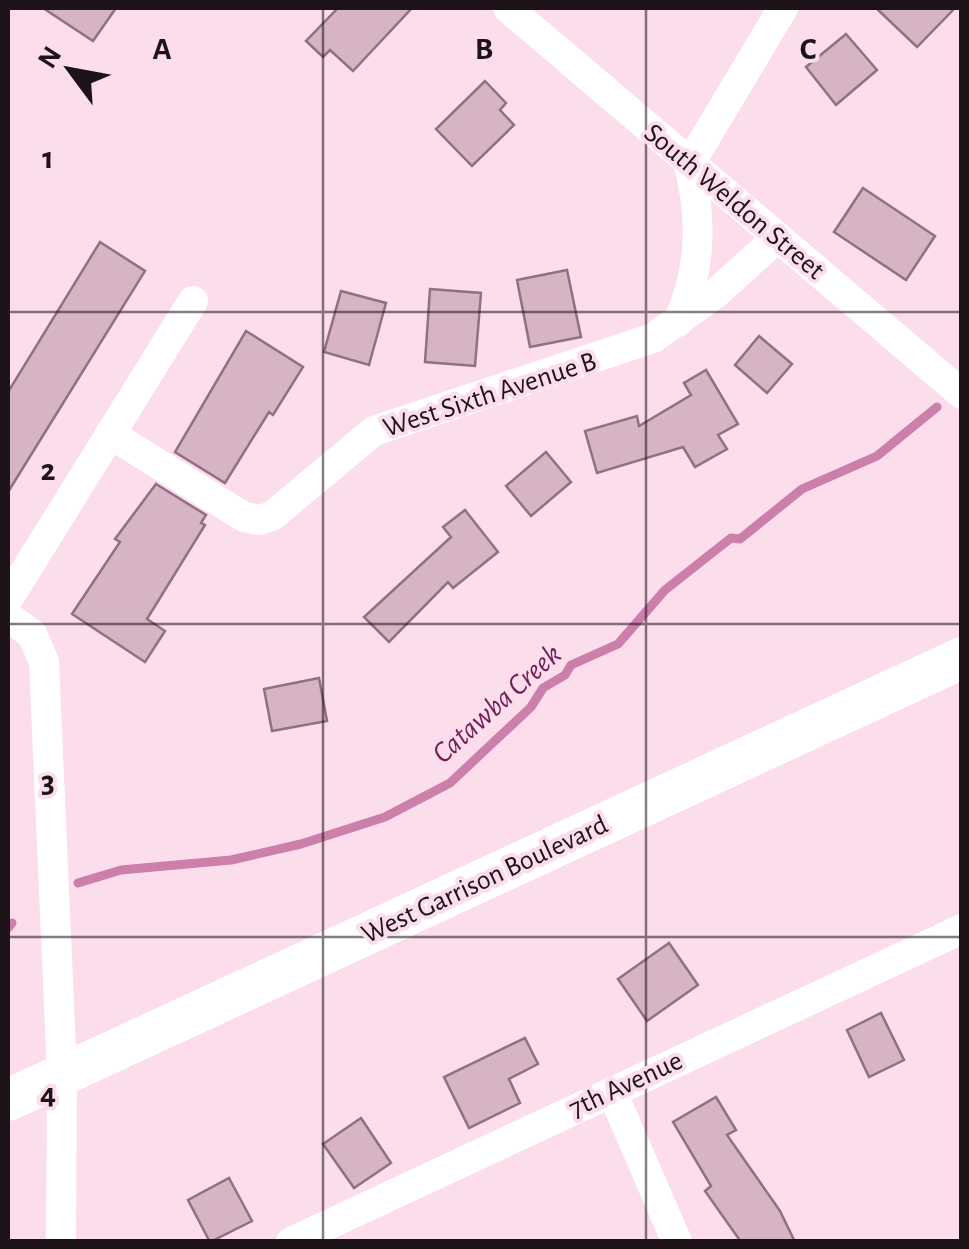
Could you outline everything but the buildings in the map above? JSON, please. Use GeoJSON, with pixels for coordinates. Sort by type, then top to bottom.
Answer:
{"type":"FeatureCollection","features":[{"type":"Feature","properties":{"kind":"main road","name":"West Garrison Boulevard"},"geometry":{"type":"LineString","coordinates":[[8,1100],[962,658]]}},
{"type":"Feature","properties":{"kind":"street","name":"South Weldon Street"},"geometry":{"type":"LineString","coordinates":[[508,8],[962,394]]}},
{"type":"Feature","properties":{"kind":"street"},"geometry":{"type":"LineString","coordinates":[[677,324],[698,252],[698,200],[689,164],[782,8]]}},
{"type":"Feature","properties":{"kind":"street","name":"West Sixth Avenue B"},"geometry":{"type":"LineString","coordinates":[[110,434],[244,517],[259,520],[272,516],[374,431],[618,353],[677,324],[776,238]]}},
{"type":"Feature","properties":{"kind":"street"},"geometry":{"type":"LineString","coordinates":[[8,599],[193,300]]}},
{"type":"Feature","properties":{"kind":"street"},"geometry":{"type":"LineString","coordinates":[[8,618],[32,634],[44,662],[62,1073],[61,1242]]}},
{"type":"Feature","properties":{"kind":"street","name":"7th Avenue"},"geometry":{"type":"LineString","coordinates":[[291,1242],[962,929]]}},
{"type":"Feature","properties":{"kind":"street"},"geometry":{"type":"LineString","coordinates":[[612,1092],[677,1242]]}},
{"type":"Feature","properties":{"kind":"waterway","name":"Catawba Creek"},"geometry":{"type":"LineString","coordinates":[[78,883],[121,870],[231,860],[301,844],[385,817],[450,783],[531,707],[543,688],[565,675],[571,665],[618,644],[665,590],[731,538],[740,539],[802,489],[877,456],[937,407]]}},
{"type":"Feature","properties":{"kind":"waterway","name":"Catawba Creek"},"geometry":{"type":"LineString","coordinates":[[8,928],[12,923]]}}]}
